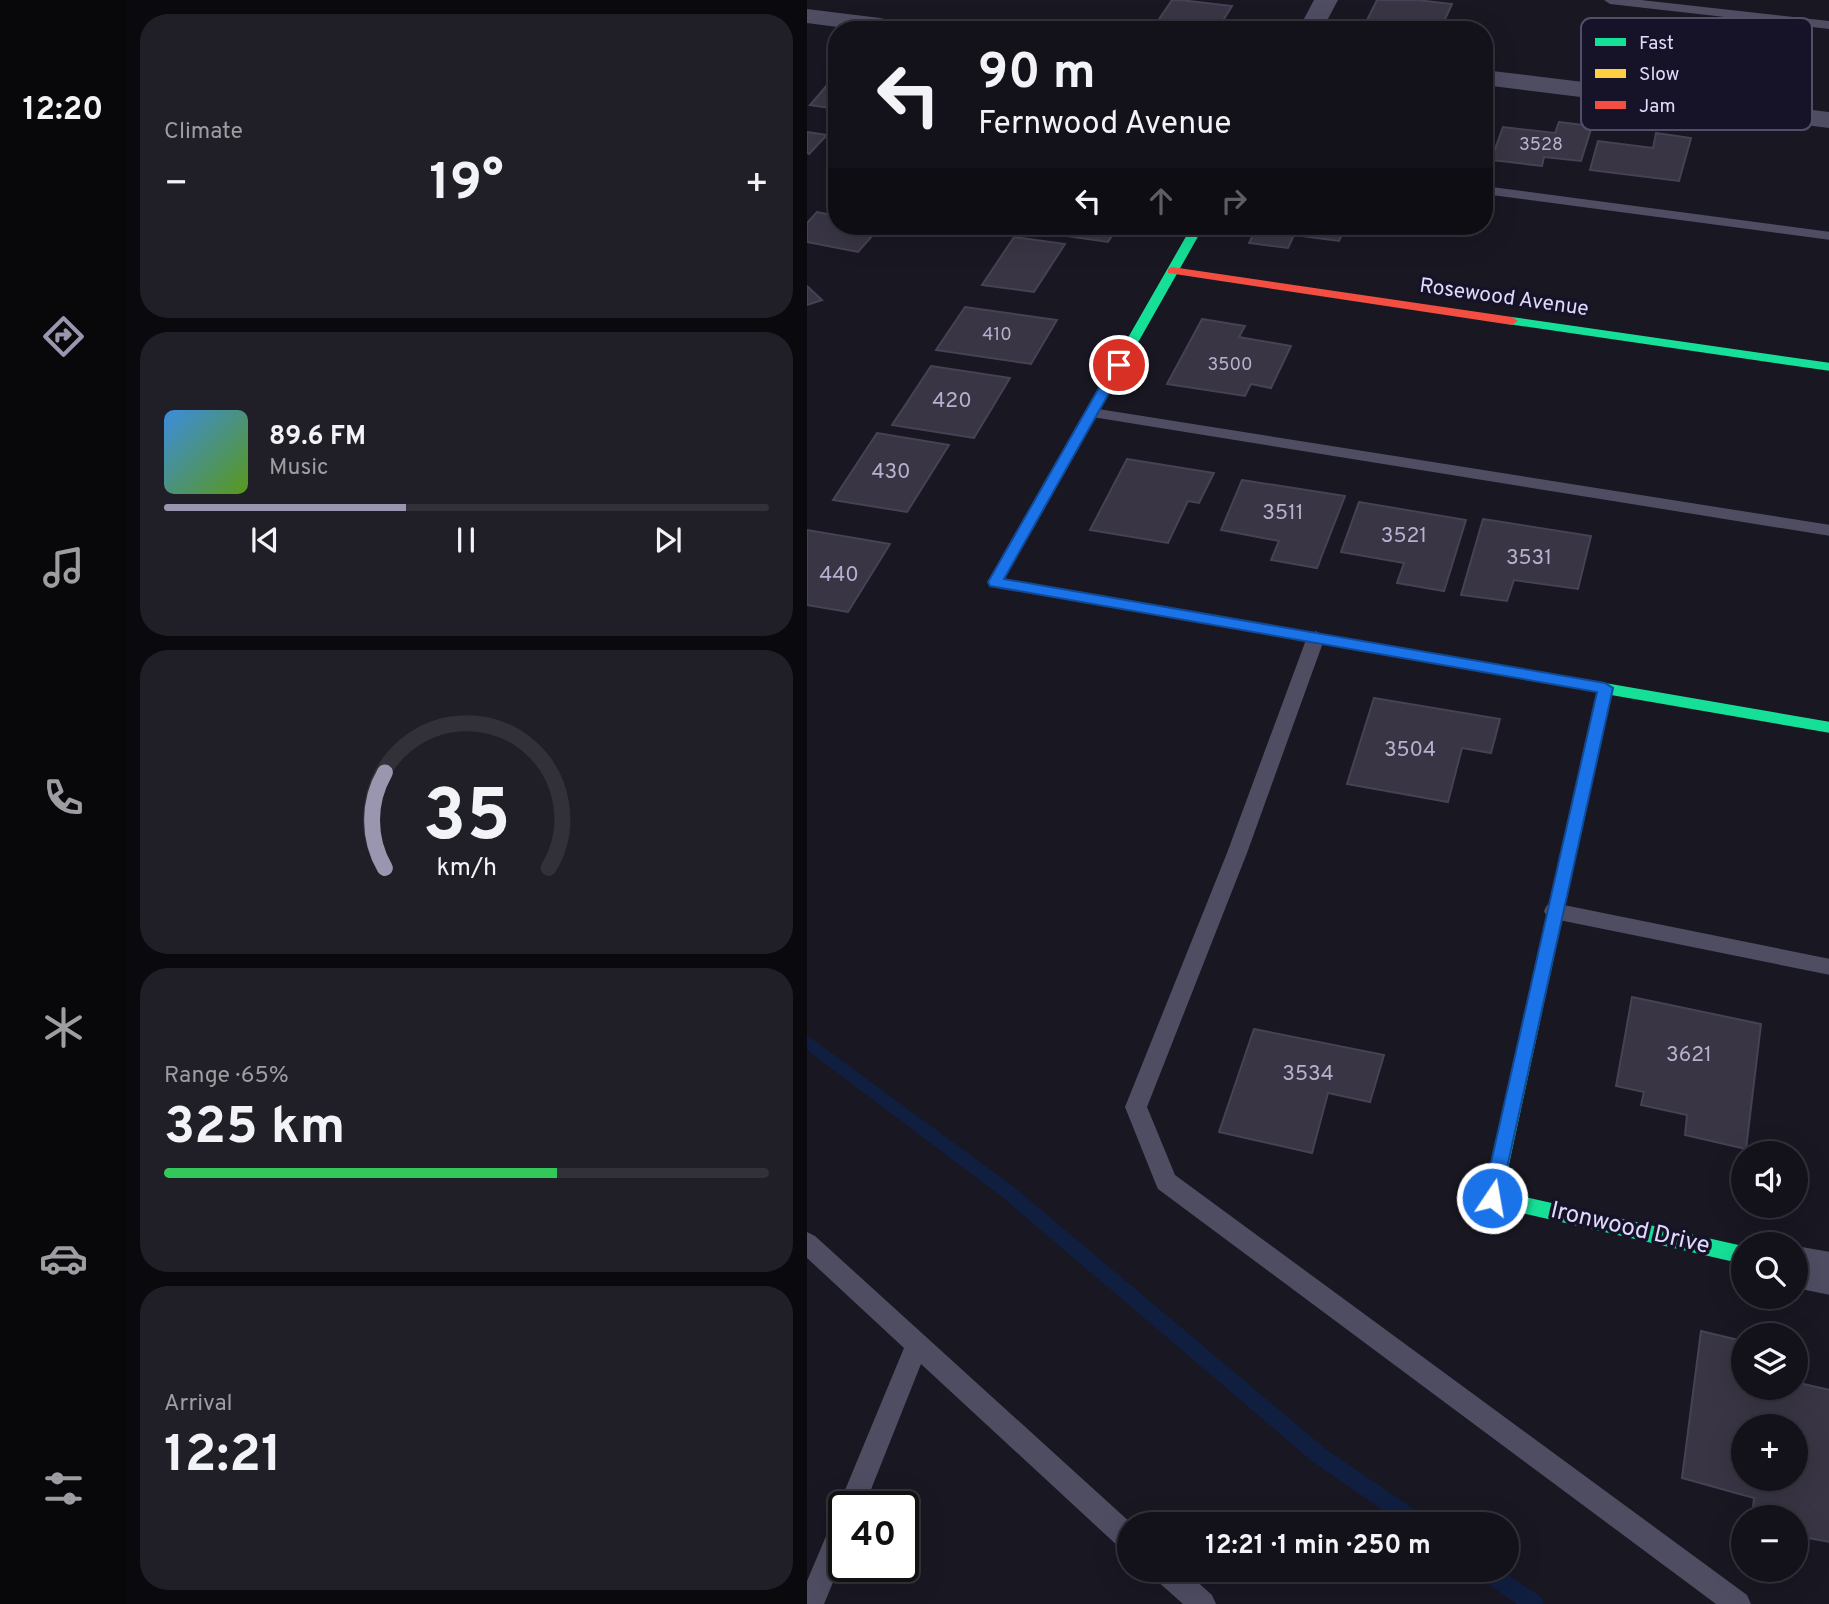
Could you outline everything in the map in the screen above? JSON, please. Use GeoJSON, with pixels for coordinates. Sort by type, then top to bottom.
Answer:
{"type":"FeatureCollection","features":[{"type":"Feature","properties":{"kind":"street"},"geometry":{"type":"LineString","coordinates":[[1315,21],[1326,0]]}},
{"type":"Feature","properties":{"kind":"street"},"geometry":{"type":"LineString","coordinates":[[807,16],[848,21]]}},
{"type":"Feature","properties":{"kind":"street"},"geometry":{"type":"LineString","coordinates":[[1493,78],[1581,89]]}},
{"type":"Feature","properties":{"kind":"street"},"geometry":{"type":"LineString","coordinates":[[1193,235],[995,582],[1829,727]]}},
{"type":"Feature","properties":{"kind":"street","name":"Rosewood Avenue"},"geometry":{"type":"LineString","coordinates":[[1172,271],[1829,367]]}},
{"type":"Feature","properties":{"kind":"street","name":"Ironwood Drive"},"geometry":{"type":"LineString","coordinates":[[1605,688],[1492,1198],[1731,1252]]}},
{"type":"Feature","properties":{"kind":"street"},"geometry":{"type":"LineString","coordinates":[[1808,1270],[1829,1274]]}},
{"type":"Feature","properties":{"kind":"lane"},"geometry":{"type":"LineString","coordinates":[[1610,0],[1768,18]]}},
{"type":"Feature","properties":{"kind":"lane"},"geometry":{"type":"LineString","coordinates":[[1493,191],[1829,236]]}},
{"type":"Feature","properties":{"kind":"lane"},"geometry":{"type":"LineString","coordinates":[[1092,413],[1829,531]]}},
{"type":"Feature","properties":{"kind":"lane"},"geometry":{"type":"LineString","coordinates":[[1316,637],[1237,853],[1136,1107],[1166,1182],[1738,1604]]}},
{"type":"Feature","properties":{"kind":"lane"},"geometry":{"type":"LineString","coordinates":[[1554,911],[1829,967]]}},
{"type":"Feature","properties":{"kind":"lane"},"geometry":{"type":"LineString","coordinates":[[807,1243],[1117,1528]]}},
{"type":"Feature","properties":{"kind":"lane"},"geometry":{"type":"LineString","coordinates":[[858,1491],[917,1345]]}},
{"type":"Feature","properties":{"kind":"lane"},"geometry":{"type":"LineString","coordinates":[[811,1604],[828,1563]]}},
{"type":"Feature","properties":{"kind":"lane"},"geometry":{"type":"LineString","coordinates":[[1178,1582],[1203,1604]]}},
{"type":"Feature","properties":{"kind":"building"},"geometry":{"type":"Polygon","coordinates":[[[1172,0],[1232,6],[1223,21],[1158,21],[1172,0]]]}},
{"type":"Feature","properties":{"kind":"building"},"geometry":{"type":"Polygon","coordinates":[[[1377,0],[1417,0],[1452,4],[1444,21],[1366,21],[1377,0]]]}},
{"type":"Feature","properties":{"kind":"building"},"geometry":{"type":"Polygon","coordinates":[[[828,84],[828,108],[810,105],[828,84]]]}},
{"type":"Feature","properties":{"kind":"building"},"geometry":{"type":"Polygon","coordinates":[[[1559,122],[1581,125],[1581,130],[1591,130],[1581,161],[1544,157],[1542,166],[1493,160],[1503,127],[1555,133],[1559,122]]]}},
{"type":"Feature","properties":{"kind":"building"},"geometry":{"type":"Polygon","coordinates":[[[807,132],[827,135],[809,154],[807,153],[807,132]]]}},
{"type":"Feature","properties":{"kind":"building"},"geometry":{"type":"Polygon","coordinates":[[[1656,133],[1691,138],[1679,181],[1590,170],[1598,141],[1653,148],[1656,133]]]}},
{"type":"Feature","properties":{"kind":"building"},"geometry":{"type":"Polygon","coordinates":[[[817,212],[828,214],[828,235],[873,235],[858,252],[807,242],[807,223],[817,212]]]}},
{"type":"Feature","properties":{"kind":"building"},"geometry":{"type":"Polygon","coordinates":[[[1060,235],[1112,235],[1108,242],[1060,235]]]}},
{"type":"Feature","properties":{"kind":"building"},"geometry":{"type":"Polygon","coordinates":[[[1253,235],[1294,235],[1288,248],[1249,243],[1253,235]]]}},
{"type":"Feature","properties":{"kind":"building"},"geometry":{"type":"Polygon","coordinates":[[[1294,235],[1342,235],[1339,241],[1294,235]]]}},
{"type":"Feature","properties":{"kind":"building"},"geometry":{"type":"Polygon","coordinates":[[[1014,237],[1065,244],[1034,292],[982,285],[1014,237]]]}},
{"type":"Feature","properties":{"kind":"building"},"geometry":{"type":"Polygon","coordinates":[[[807,286],[822,300],[807,305],[807,286]]]}},
{"type":"Feature","properties":{"kind":"building"},"geometry":{"type":"Polygon","coordinates":[[[965,307],[1057,320],[1031,364],[936,350],[965,307]]]}},
{"type":"Feature","properties":{"kind":"building"},"geometry":{"type":"Polygon","coordinates":[[[1202,319],[1245,326],[1239,337],[1291,346],[1271,388],[1251,384],[1245,396],[1167,384],[1202,319]]]}},
{"type":"Feature","properties":{"kind":"building"},"geometry":{"type":"Polygon","coordinates":[[[931,366],[1010,378],[974,438],[892,425],[931,366]]]}},
{"type":"Feature","properties":{"kind":"building"},"geometry":{"type":"Polygon","coordinates":[[[877,433],[949,445],[907,512],[833,500],[877,433]]]}},
{"type":"Feature","properties":{"kind":"building"},"geometry":{"type":"Polygon","coordinates":[[[1127,459],[1214,473],[1199,503],[1188,501],[1168,543],[1090,530],[1127,459]]]}},
{"type":"Feature","properties":{"kind":"building"},"geometry":{"type":"Polygon","coordinates":[[[1242,480],[1345,496],[1317,568],[1271,560],[1279,541],[1221,530],[1242,480]]]}},
{"type":"Feature","properties":{"kind":"building"},"geometry":{"type":"Polygon","coordinates":[[[1359,502],[1466,520],[1444,591],[1397,583],[1404,563],[1341,552],[1359,502]]]}},
{"type":"Feature","properties":{"kind":"building"},"geometry":{"type":"Polygon","coordinates":[[[1483,519],[1591,536],[1578,589],[1514,580],[1507,601],[1461,595],[1483,519]]]}},
{"type":"Feature","properties":{"kind":"building"},"geometry":{"type":"Polygon","coordinates":[[[807,530],[890,544],[848,612],[807,605],[807,530]]]}},
{"type":"Feature","properties":{"kind":"building"},"geometry":{"type":"Polygon","coordinates":[[[1374,698],[1500,719],[1491,753],[1462,748],[1448,802],[1347,784],[1374,698]]]}},
{"type":"Feature","properties":{"kind":"building"},"geometry":{"type":"Polygon","coordinates":[[[1632,997],[1761,1024],[1747,1141],[1731,1141],[1731,1146],[1685,1135],[1687,1115],[1641,1105],[1644,1092],[1616,1086],[1632,997]]]}},
{"type":"Feature","properties":{"kind":"building"},"geometry":{"type":"Polygon","coordinates":[[[1254,1029],[1384,1055],[1370,1102],[1328,1093],[1312,1153],[1219,1132],[1254,1029]]]}},
{"type":"Feature","properties":{"kind":"building"},"geometry":{"type":"Polygon","coordinates":[[[1701,1331],[1731,1338],[1731,1400],[1808,1400],[1808,1385],[1830,1390],[1830,1542],[1808,1538],[1808,1505],[1753,1505],[1754,1498],[1682,1478],[1701,1331]]]}},
{"type":"Feature","properties":{"kind":"waterway"},"geometry":{"type":"LineString","coordinates":[[807,1041],[1008,1192],[1320,1456],[1402,1512]]}},
{"type":"Feature","properties":{"kind":"waterway"},"geometry":{"type":"LineString","coordinates":[[1502,1582],[1534,1604]]}},
{"type":"Feature","properties":{"kind":"traffic: fast"},"geometry":{"type":"LineString","coordinates":[[1023,587],[995,582],[1193,235]]}},
{"type":"Feature","properties":{"kind":"traffic: fast"},"geometry":{"type":"LineString","coordinates":[[1512,321],[1830,367]]}},
{"type":"Feature","properties":{"kind":"traffic: fast"},"geometry":{"type":"LineString","coordinates":[[1317,638],[1830,728]]}},
{"type":"Feature","properties":{"kind":"traffic: fast"},"geometry":{"type":"LineString","coordinates":[[1605,688],[1492,1198],[1731,1252]]}},
{"type":"Feature","properties":{"kind":"traffic: slow"},"geometry":{"type":"LineString","coordinates":[[1023,587],[1317,638]]}},
{"type":"Feature","properties":{"kind":"traffic: jam"},"geometry":{"type":"LineString","coordinates":[[1172,271],[1512,321]]}},
{"type":"Feature","properties":{"kind":"route"},"geometry":{"type":"LineString","coordinates":[[1119,365],[995,582],[1605,688],[1492,1198]]}}]}
